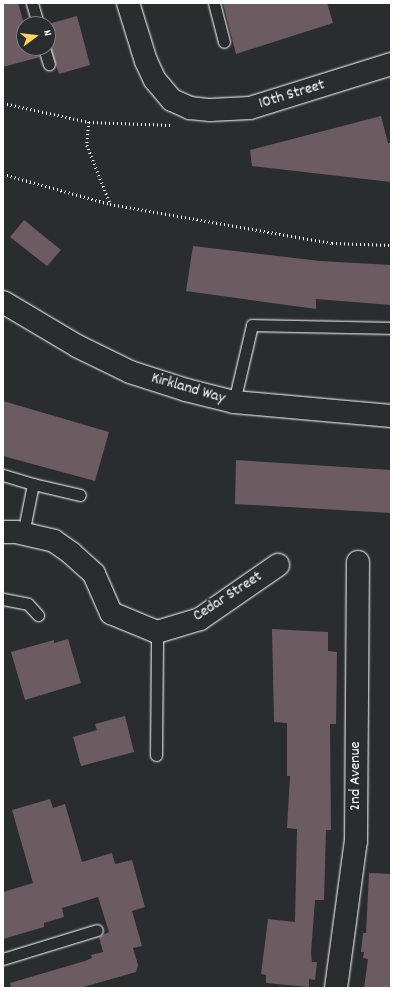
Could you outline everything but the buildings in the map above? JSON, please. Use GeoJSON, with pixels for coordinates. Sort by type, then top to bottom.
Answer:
{"type":"FeatureCollection","features":[{"type":"Feature","properties":{"kind":"street"},"geometry":{"type":"LineString","coordinates":[[128,3],[146,61],[155,80],[172,100],[190,108]]}},
{"type":"Feature","properties":{"kind":"street","name":"10th Street"},"geometry":{"type":"LineString","coordinates":[[190,108],[210,110],[250,108],[391,64]]}},
{"type":"Feature","properties":{"kind":"street","name":"Kirkland Way"},"geometry":{"type":"LineString","coordinates":[[3,302],[77,346],[130,372],[186,390],[234,402],[391,416]]}},
{"type":"Feature","properties":{"kind":"street"},"geometry":{"type":"LineString","coordinates":[[13,533],[54,541],[72,553],[94,574],[111,613],[157,632]]}},
{"type":"Feature","properties":{"kind":"street","name":"2nd Avenue"},"geometry":{"type":"LineString","coordinates":[[336,988],[356,841],[358,562]]}},
{"type":"Feature","properties":{"kind":"street","name":"Cedar Street"},"geometry":{"type":"LineString","coordinates":[[157,632],[200,619],[278,565]]}},
{"type":"Feature","properties":{"kind":"lane"},"geometry":{"type":"LineString","coordinates":[[32,3],[36,16]]}},
{"type":"Feature","properties":{"kind":"lane"},"geometry":{"type":"LineString","coordinates":[[214,3],[224,42]]}},
{"type":"Feature","properties":{"kind":"lane"},"geometry":{"type":"LineString","coordinates":[[46,56],[49,64]]}},
{"type":"Feature","properties":{"kind":"lane"},"geometry":{"type":"LineString","coordinates":[[234,402],[252,325],[391,328]]}},
{"type":"Feature","properties":{"kind":"lane"},"geometry":{"type":"LineString","coordinates":[[3,474],[33,484],[80,495]]}},
{"type":"Feature","properties":{"kind":"lane"},"geometry":{"type":"LineString","coordinates":[[13,533],[33,484]]}},
{"type":"Feature","properties":{"kind":"lane"},"geometry":{"type":"LineString","coordinates":[[3,599],[28,604],[38,615]]}},
{"type":"Feature","properties":{"kind":"lane"},"geometry":{"type":"LineString","coordinates":[[156,755],[157,632]]}},
{"type":"Feature","properties":{"kind":"lane"},"geometry":{"type":"LineString","coordinates":[[3,959],[97,930]]}},
{"type":"Feature","properties":{"kind":"path"},"geometry":{"type":"LineString","coordinates":[[3,103],[89,122],[170,126],[190,108]]}},
{"type":"Feature","properties":{"kind":"path"},"geometry":{"type":"LineString","coordinates":[[89,122],[87,145],[110,204]]}},
{"type":"Feature","properties":{"kind":"path"},"geometry":{"type":"LineString","coordinates":[[3,174],[110,204],[332,243],[391,245]]}}]}
